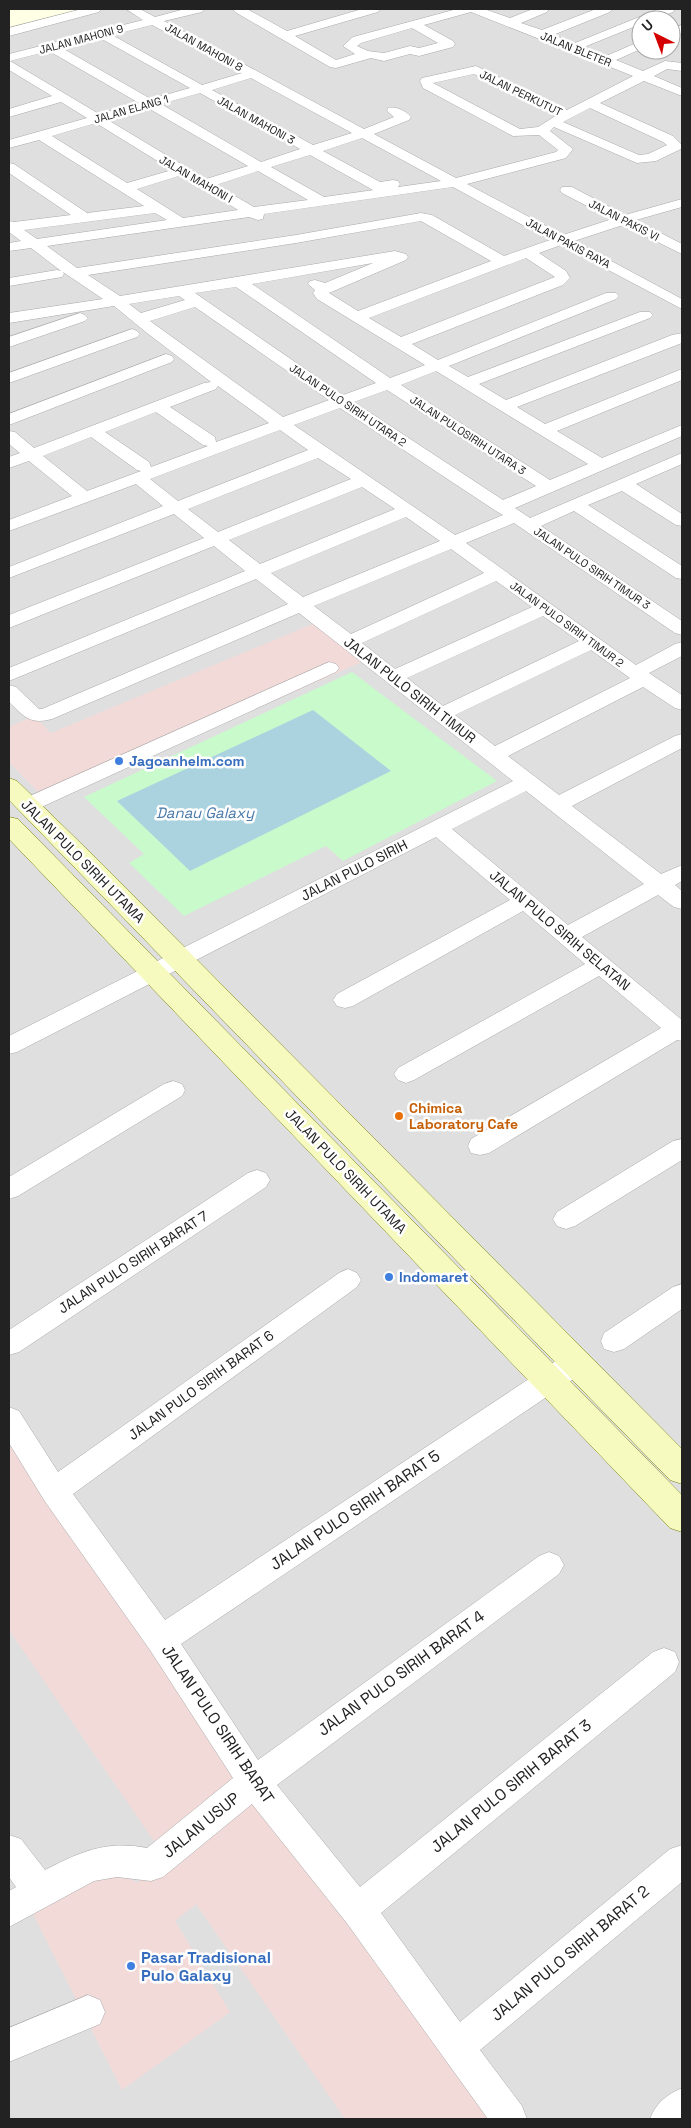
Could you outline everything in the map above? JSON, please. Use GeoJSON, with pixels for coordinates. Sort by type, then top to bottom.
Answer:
{"type":"FeatureCollection","features":[{"type":"Feature","properties":{"kind":"main road","name":"JALAN PULO SIRIH UTAMA"},"geometry":{"type":"LineString","coordinates":[[15,806],[180,959],[682,1470]]}},
{"type":"Feature","properties":{"kind":"main road","name":"JALAN PULO SIRIH UTAMA"},"geometry":{"type":"LineString","coordinates":[[15,806],[153,972],[682,1517]]}},
{"type":"Feature","properties":{"kind":"street"},"geometry":{"type":"LineString","coordinates":[[9,32],[95,9]]}},
{"type":"Feature","properties":{"kind":"street","name":"JALAN MAHONI 8"},"geometry":{"type":"LineString","coordinates":[[132,9],[365,133]]}},
{"type":"Feature","properties":{"kind":"street","name":"JALAN MAHONI 9"},"geometry":{"type":"LineString","coordinates":[[9,58],[198,9]]}},
{"type":"Feature","properties":{"kind":"street"},"geometry":{"type":"LineString","coordinates":[[239,9],[333,64],[371,54],[384,57],[408,50],[419,52],[449,44],[415,25]]}},
{"type":"Feature","properties":{"kind":"street"},"geometry":{"type":"LineString","coordinates":[[286,35],[374,9]]}},
{"type":"Feature","properties":{"kind":"street"},"geometry":{"type":"LineString","coordinates":[[366,55],[349,45],[357,40],[469,9]]}},
{"type":"Feature","properties":{"kind":"street","name":"JALAN BLETER"},"geometry":{"type":"LineString","coordinates":[[474,9],[682,92]]}},
{"type":"Feature","properties":{"kind":"street"},"geometry":{"type":"LineString","coordinates":[[508,23],[540,9]]}},
{"type":"Feature","properties":{"kind":"street"},"geometry":{"type":"LineString","coordinates":[[541,35],[606,9]]}},
{"type":"Feature","properties":{"kind":"street"},"geometry":{"type":"LineString","coordinates":[[580,44],[631,25]]}},
{"type":"Feature","properties":{"kind":"street","name":"JALAN MAHONI 3"},"geometry":{"type":"LineString","coordinates":[[102,34],[378,187],[438,174]]}},
{"type":"Feature","properties":{"kind":"street"},"geometry":{"type":"LineString","coordinates":[[51,47],[322,202]]}},
{"type":"Feature","properties":{"kind":"street"},"geometry":{"type":"LineString","coordinates":[[612,57],[631,49]]}},
{"type":"Feature","properties":{"kind":"street"},"geometry":{"type":"LineString","coordinates":[[548,127],[567,115],[643,76],[665,65],[677,62]]}},
{"type":"Feature","properties":{"kind":"street","name":"JALAN MAHONI I"},"geometry":{"type":"LineString","coordinates":[[9,65],[296,239]]}},
{"type":"Feature","properties":{"kind":"street","name":"JALAN PERKUTUT"},"geometry":{"type":"LineString","coordinates":[[548,127],[518,133],[426,83],[430,80],[476,70],[567,115]]}},
{"type":"Feature","properties":{"kind":"street","name":"JALAN ELANG 1"},"geometry":{"type":"LineString","coordinates":[[9,144],[253,74]]}},
{"type":"Feature","properties":{"kind":"street"},"geometry":{"type":"LineString","coordinates":[[17,84],[32,79]]}},
{"type":"Feature","properties":{"kind":"street"},"geometry":{"type":"LineString","coordinates":[[9,113],[63,97]]}},
{"type":"Feature","properties":{"kind":"street"},"geometry":{"type":"LineString","coordinates":[[548,127],[602,144],[632,158],[651,158],[676,146],[668,139],[590,103]]}},
{"type":"Feature","properties":{"kind":"street"},"geometry":{"type":"LineString","coordinates":[[204,184],[365,133],[404,117],[393,110]]}},
{"type":"Feature","properties":{"kind":"street"},"geometry":{"type":"LineString","coordinates":[[9,247],[453,183],[561,155],[566,149],[548,127]]}},
{"type":"Feature","properties":{"kind":"street","name":"JALAN PAKIS RAYA"},"geometry":{"type":"LineString","coordinates":[[365,133],[453,183],[564,240],[682,305]]}},
{"type":"Feature","properties":{"kind":"street"},"geometry":{"type":"LineString","coordinates":[[40,135],[180,222]]}},
{"type":"Feature","properties":{"kind":"street"},"geometry":{"type":"LineString","coordinates":[[9,167],[84,217]]}},
{"type":"Feature","properties":{"kind":"street"},"geometry":{"type":"LineString","coordinates":[[126,188],[182,171]]}},
{"type":"Feature","properties":{"kind":"street","name":"JALAN PAKIS VI"},"geometry":{"type":"LineString","coordinates":[[567,190],[682,250]]}},
{"type":"Feature","properties":{"kind":"street"},"geometry":{"type":"LineString","coordinates":[[640,198],[662,208]]}},
{"type":"Feature","properties":{"kind":"street"},"geometry":{"type":"LineString","coordinates":[[357,317],[564,240],[682,203]]}},
{"type":"Feature","properties":{"kind":"street"},"geometry":{"type":"LineString","coordinates":[[10,226],[158,208]]}},
{"type":"Feature","properties":{"kind":"street"},"geometry":{"type":"LineString","coordinates":[[74,273],[296,239],[424,217],[502,262]]}},
{"type":"Feature","properties":{"kind":"street","name":"JALAN PULO SIRIH TIMUR 2"},"geometry":{"type":"LineString","coordinates":[[10,226],[74,273],[117,301],[135,326],[186,356],[682,704]]}},
{"type":"Feature","properties":{"kind":"street"},"geometry":{"type":"LineString","coordinates":[[399,343],[562,280],[563,276],[528,253]]}},
{"type":"Feature","properties":{"kind":"street"},"geometry":{"type":"LineString","coordinates":[[9,318],[295,273],[395,255],[402,257],[324,289],[321,293],[322,296],[600,464]]}},
{"type":"Feature","properties":{"kind":"street"},"geometry":{"type":"LineString","coordinates":[[295,273],[324,289]]}},
{"type":"Feature","properties":{"kind":"street"},"geometry":{"type":"LineString","coordinates":[[9,282],[57,274]]}},
{"type":"Feature","properties":{"kind":"street","name":"JALAN PULOSIRIH UTARA 3"},"geometry":{"type":"LineString","coordinates":[[237,281],[388,383],[548,486]]}},
{"type":"Feature","properties":{"kind":"street","name":"JALAN PULO SIRIH UTARA 2"},"geometry":{"type":"LineString","coordinates":[[180,290],[194,302],[515,516]]}},
{"type":"Feature","properties":{"kind":"street"},"geometry":{"type":"LineString","coordinates":[[9,526],[85,498],[140,472],[281,424],[437,366],[611,296]]}},
{"type":"Feature","properties":{"kind":"street"},"geometry":{"type":"LineString","coordinates":[[9,378],[194,302]]}},
{"type":"Feature","properties":{"kind":"street"},"geometry":{"type":"LineString","coordinates":[[9,342],[95,313],[95,304]]}},
{"type":"Feature","properties":{"kind":"street"},"geometry":{"type":"LineString","coordinates":[[467,383],[645,315]]}},
{"type":"Feature","properties":{"kind":"street"},"geometry":{"type":"LineString","coordinates":[[505,406],[682,338]]}},
{"type":"Feature","properties":{"kind":"street"},"geometry":{"type":"LineString","coordinates":[[9,420],[166,360]]}},
{"type":"Feature","properties":{"kind":"street"},"geometry":{"type":"LineString","coordinates":[[544,430],[682,374]]}},
{"type":"Feature","properties":{"kind":"street"},"geometry":{"type":"LineString","coordinates":[[9,464],[210,386]]}},
{"type":"Feature","properties":{"kind":"street"},"geometry":{"type":"LineString","coordinates":[[159,407],[209,441]]}},
{"type":"Feature","properties":{"kind":"street"},"geometry":{"type":"LineString","coordinates":[[515,516],[548,486],[682,430]]}},
{"type":"Feature","properties":{"kind":"street","name":"JALAN PULO SIRIH TIMUR"},"geometry":{"type":"LineString","coordinates":[[94,432],[140,472],[176,508],[682,902]]}},
{"type":"Feature","properties":{"kind":"street"},"geometry":{"type":"LineString","coordinates":[[9,436],[85,498]]}},
{"type":"Feature","properties":{"kind":"street"},"geometry":{"type":"LineString","coordinates":[[9,573],[320,451]]}},
{"type":"Feature","properties":{"kind":"street"},"geometry":{"type":"LineString","coordinates":[[9,691],[34,715],[45,715],[515,516],[575,504],[622,484],[678,464]]}},
{"type":"Feature","properties":{"kind":"street"},"geometry":{"type":"LineString","coordinates":[[9,622],[364,480]]}},
{"type":"Feature","properties":{"kind":"street"},"geometry":{"type":"LineString","coordinates":[[622,484],[682,521]]}},
{"type":"Feature","properties":{"kind":"street"},"geometry":{"type":"LineString","coordinates":[[575,504],[682,574]]}},
{"type":"Feature","properties":{"kind":"street"},"geometry":{"type":"LineString","coordinates":[[9,506],[26,520]]}},
{"type":"Feature","properties":{"kind":"street"},"geometry":{"type":"LineString","coordinates":[[9,675],[408,510]]}},
{"type":"Feature","properties":{"kind":"street","name":"JALAN PULO SIRIH TIMUR 3"},"geometry":{"type":"LineString","coordinates":[[515,516],[682,630]]}},
{"type":"Feature","properties":{"kind":"street"},"geometry":{"type":"LineString","coordinates":[[349,642],[497,574]]}},
{"type":"Feature","properties":{"kind":"street"},"geometry":{"type":"LineString","coordinates":[[393,677],[545,608]]}},
{"type":"Feature","properties":{"kind":"street"},"geometry":{"type":"LineString","coordinates":[[441,714],[593,642]]}},
{"type":"Feature","properties":{"kind":"street"},"geometry":{"type":"LineString","coordinates":[[493,755],[640,676],[682,648]]}},
{"type":"Feature","properties":{"kind":"street"},"geometry":{"type":"LineString","coordinates":[[15,806],[329,668]]}},
{"type":"Feature","properties":{"kind":"street"},"geometry":{"type":"LineString","coordinates":[[557,805],[682,740]]}},
{"type":"Feature","properties":{"kind":"street","name":"JALAN PULO SIRIH"},"geometry":{"type":"LineString","coordinates":[[9,1046],[528,782]]}},
{"type":"Feature","properties":{"kind":"street","name":"JALAN PULO SIRIH SELATAN"},"geometry":{"type":"LineString","coordinates":[[438,828],[680,1031]]}},
{"type":"Feature","properties":{"kind":"street"},"geometry":{"type":"LineString","coordinates":[[567,936],[682,872]]}},
{"type":"Feature","properties":{"kind":"street"},"geometry":{"type":"LineString","coordinates":[[345,1000],[525,901]]}},
{"type":"Feature","properties":{"kind":"street"},"geometry":{"type":"LineString","coordinates":[[406,1074],[601,965]]}},
{"type":"Feature","properties":{"kind":"street"},"geometry":{"type":"LineString","coordinates":[[480,1146],[680,1031]]}},
{"type":"Feature","properties":{"kind":"street"},"geometry":{"type":"LineString","coordinates":[[9,1189],[173,1090]]}},
{"type":"Feature","properties":{"kind":"street"},"geometry":{"type":"LineString","coordinates":[[566,1219],[682,1148]]}},
{"type":"Feature","properties":{"kind":"street","name":"JALAN PULO SIRIH BARAT 7"},"geometry":{"type":"LineString","coordinates":[[9,1344],[257,1180]]}},
{"type":"Feature","properties":{"kind":"street","name":"JALAN PULO SIRIH BARAT 6"},"geometry":{"type":"LineString","coordinates":[[54,1491],[348,1280]]}},
{"type":"Feature","properties":{"kind":"street"},"geometry":{"type":"LineString","coordinates":[[614,1341],[682,1295]]}},
{"type":"Feature","properties":{"kind":"street","name":"JALAN PULO SIRIH BARAT 5"},"geometry":{"type":"LineString","coordinates":[[161,1640],[575,1363]]}},
{"type":"Feature","properties":{"kind":"street","name":"JALAN PULO SIRIH BARAT"},"geometry":{"type":"LineString","coordinates":[[9,1420],[54,1491],[161,1640],[254,1782],[358,1910],[509,2119]]}},
{"type":"Feature","properties":{"kind":"street","name":"JALAN PULO SIRIH BARAT 4"},"geometry":{"type":"LineString","coordinates":[[254,1782],[549,1565]]}},
{"type":"Feature","properties":{"kind":"street","name":"JALAN PULO SIRIH BARAT 3"},"geometry":{"type":"LineString","coordinates":[[358,1910],[664,1662]]}},
{"type":"Feature","properties":{"kind":"street","name":"JALAN USUP"},"geometry":{"type":"LineString","coordinates":[[9,1910],[66,1877],[104,1862],[126,1860],[151,1865],[254,1782]]}},
{"type":"Feature","properties":{"kind":"street"},"geometry":{"type":"LineString","coordinates":[[9,1851],[40,1892]]}},
{"type":"Feature","properties":{"kind":"street","name":"JALAN PULO SIRIH BARAT 2"},"geometry":{"type":"LineString","coordinates":[[458,2046],[682,1861]]}},
{"type":"Feature","properties":{"kind":"street"},"geometry":{"type":"LineString","coordinates":[[9,2045],[88,2012]]}},
{"type":"Feature","properties":{"kind":"street"},"geometry":{"type":"LineString","coordinates":[[668,2119],[682,2106]]}},
{"type":"Feature","properties":{"kind":"shaded area"},"geometry":{"type":"Polygon","coordinates":[[[9,9],[682,9],[682,2119],[9,2119],[9,9]]]}},
{"type":"Feature","properties":{"kind":"shaded area"},"geometry":{"type":"Polygon","coordinates":[[[9,9],[88,9],[9,30],[9,9]]]}},
{"type":"Feature","properties":{"kind":"shaded area"},"geometry":{"type":"Polygon","coordinates":[[[315,623],[364,661],[48,802],[9,762],[9,727],[34,716],[51,733],[315,623]]]}},
{"type":"Feature","properties":{"kind":"shaded area"},"geometry":{"type":"Polygon","coordinates":[[[9,1432],[254,1782],[516,2119],[345,2119],[196,1904],[175,1921],[230,2012],[122,2090],[31,1910],[96,1873],[121,1873],[137,1883],[167,1860],[9,1630],[9,1432]]]}},
{"type":"Feature","properties":{"kind":"green space"},"geometry":{"type":"Polygon","coordinates":[[[352,672],[497,781],[343,861],[326,846],[184,916],[129,863],[144,854],[84,797],[352,672]]]}},
{"type":"Feature","properties":{"kind":"water","name":"Danau Galaxy"},"geometry":{"type":"Polygon","coordinates":[[[313,710],[391,771],[190,871],[117,801],[313,710]]]}},
{"type":"Feature","properties":{"kind":"place","name":"Jagoanhelm.com"},"geometry":{"type":"Point","coordinates":[119,761]}},
{"type":"Feature","properties":{"kind":"place","name":"Chimica Laboratory Cafe"},"geometry":{"type":"Point","coordinates":[399,1116]}},
{"type":"Feature","properties":{"kind":"place","name":"Indomaret"},"geometry":{"type":"Point","coordinates":[389,1277]}},
{"type":"Feature","properties":{"kind":"place","name":"Pasar Tradisional Pulo Galaxy"},"geometry":{"type":"Point","coordinates":[131,1966]}}]}
